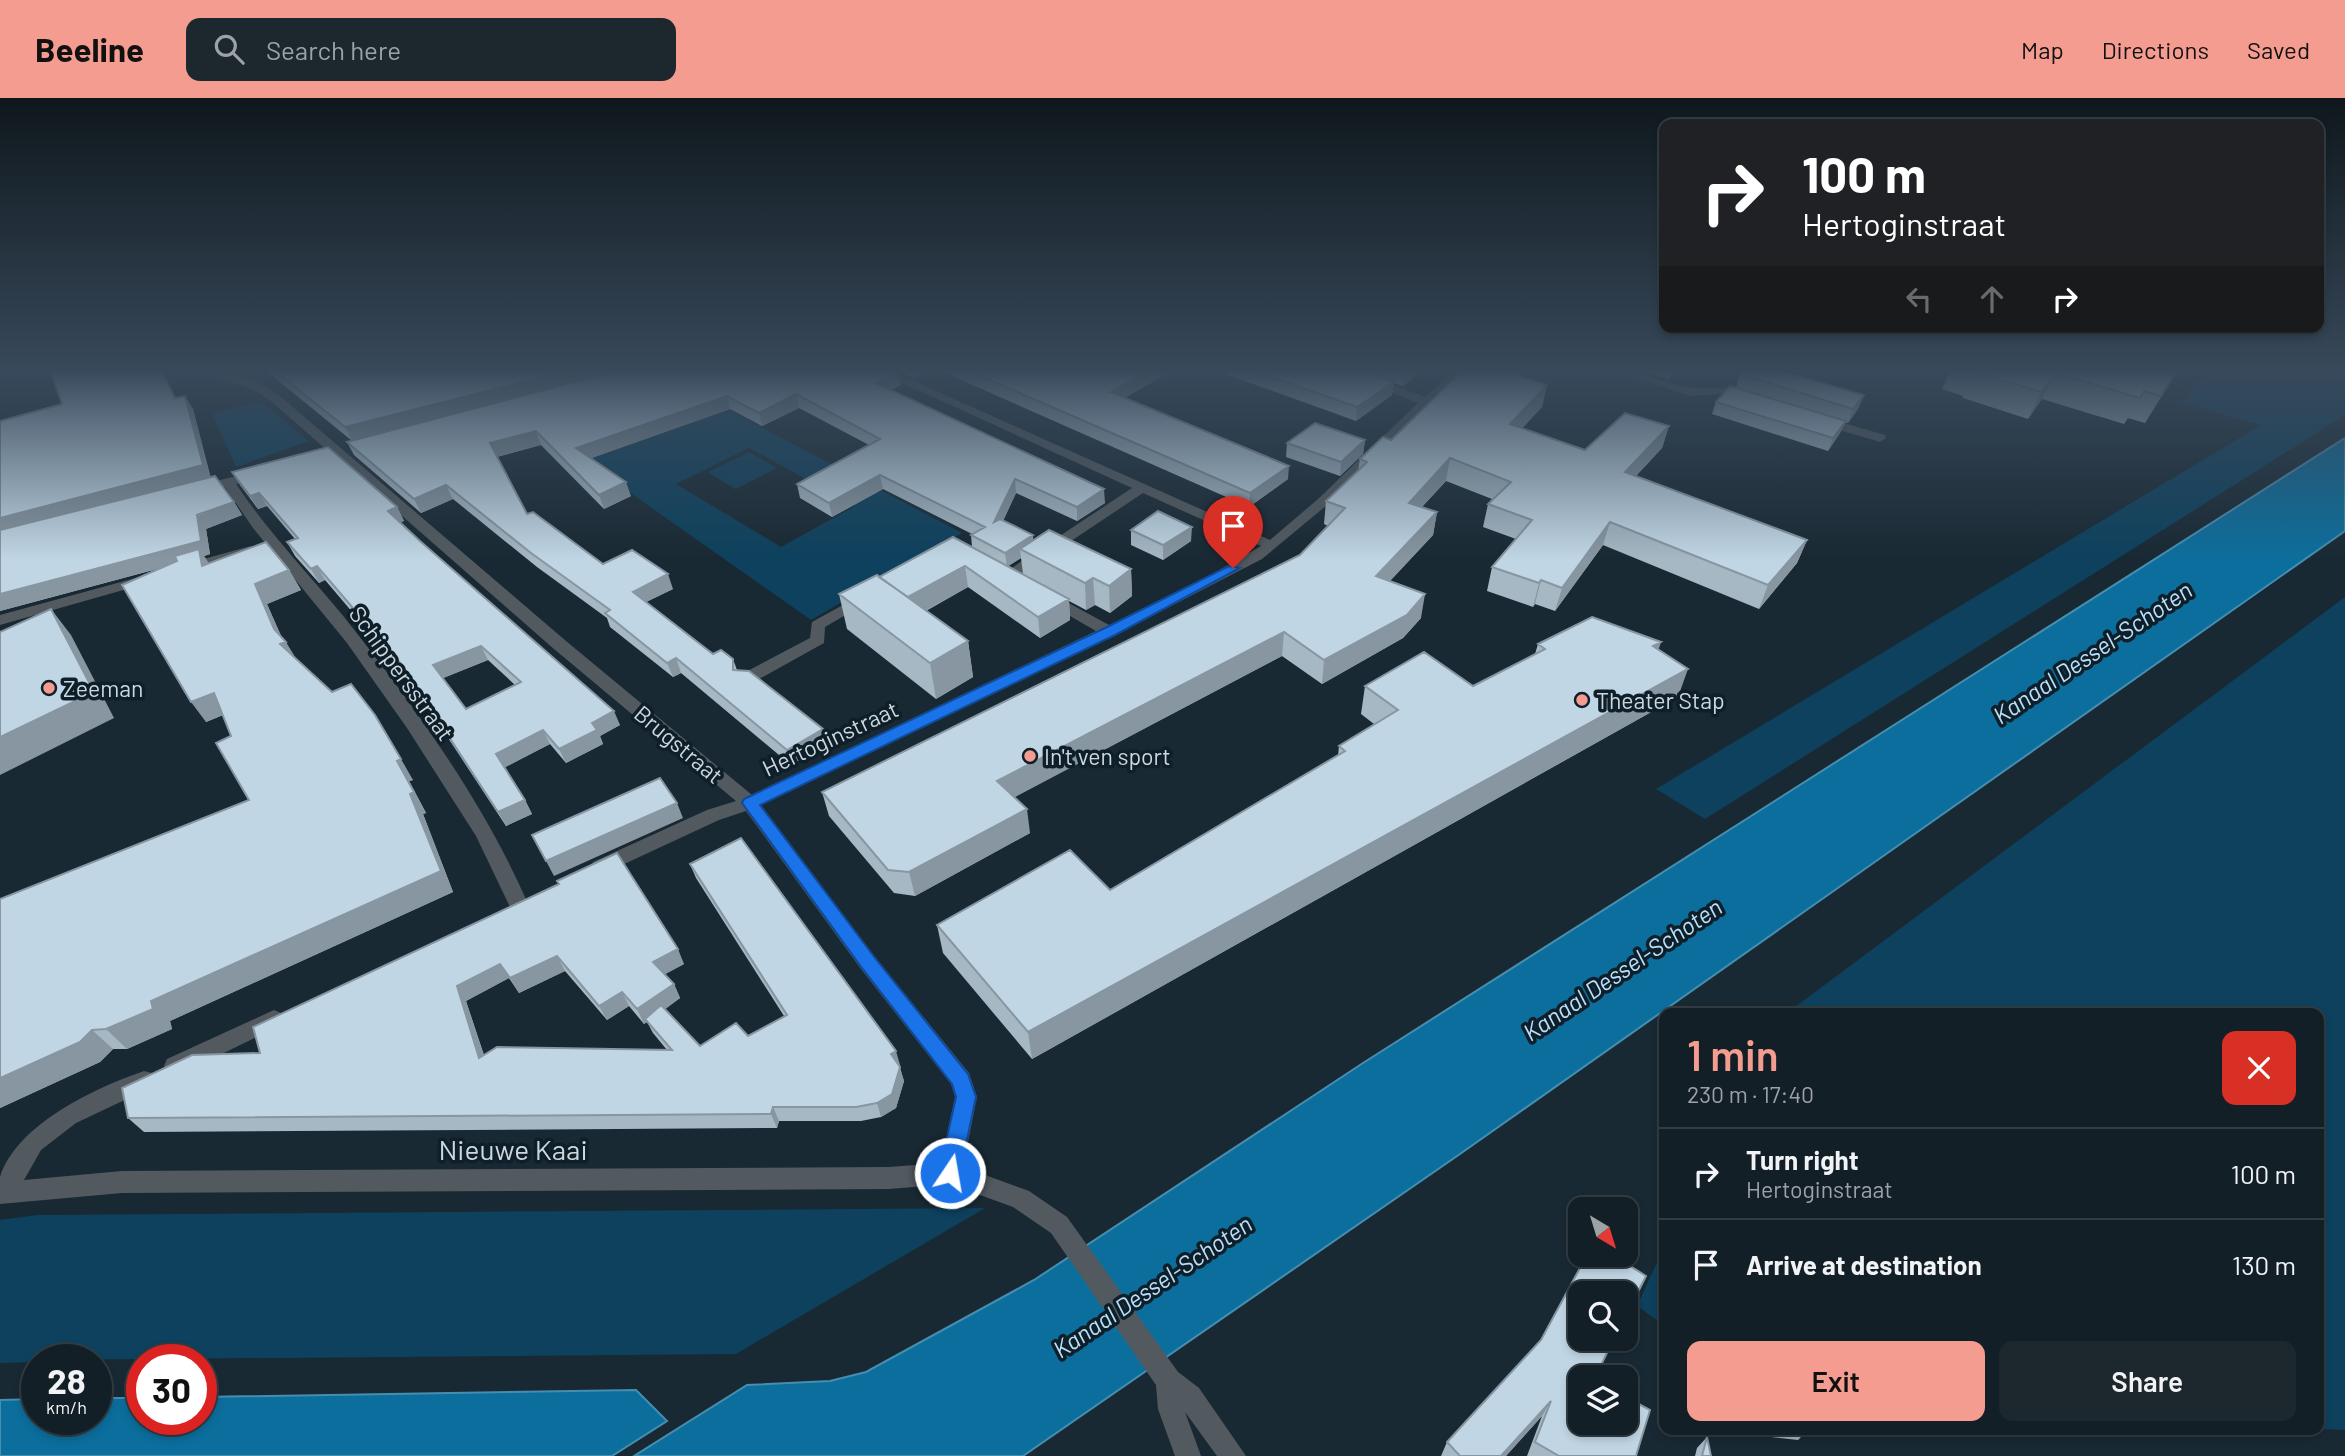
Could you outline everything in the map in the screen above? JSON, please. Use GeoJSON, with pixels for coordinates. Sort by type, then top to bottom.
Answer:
{"type":"FeatureCollection","features":[{"type":"Feature","properties":{"kind":"street","name":"Brugstraat"},"geometry":{"type":"LineString","coordinates":[[314,433],[750,803],[868,963],[961,1080],[966,1097],[950,1173]]}},
{"type":"Feature","properties":{"kind":"street"},"geometry":{"type":"LineString","coordinates":[[1020,433],[1272,546]]}},
{"type":"Feature","properties":{"kind":"street","name":"Hertoginstraat"},"geometry":{"type":"LineString","coordinates":[[579,876],[713,815],[750,803],[1200,587],[1272,546],[1307,517],[1392,433]]}},
{"type":"Feature","properties":{"kind":"street"},"geometry":{"type":"LineString","coordinates":[[1865,433],[1880,438]]}},
{"type":"Feature","properties":{"kind":"street"},"geometry":{"type":"LineString","coordinates":[[187,493],[270,472]]}},
{"type":"Feature","properties":{"kind":"street","name":"Schippersstraat"},"geometry":{"type":"LineString","coordinates":[[228,482],[271,545],[314,592],[386,685],[452,780],[506,872],[511,907],[542,893]]}},
{"type":"Feature","properties":{"kind":"street"},"geometry":{"type":"LineString","coordinates":[[1110,632],[1016,580],[1141,488]]}},
{"type":"Feature","properties":{"kind":"street"},"geometry":{"type":"LineString","coordinates":[[0,620],[271,545]]}},
{"type":"Feature","properties":{"kind":"street"},"geometry":{"type":"LineString","coordinates":[[746,680],[818,640],[817,625],[873,594]]}},
{"type":"Feature","properties":{"kind":"street"},"geometry":{"type":"LineString","coordinates":[[2,1192],[33,1143],[68,1116],[293,1010]]}},
{"type":"Feature","properties":{"kind":"street","name":"Nieuwe Kaai"},"geometry":{"type":"LineString","coordinates":[[2,1192],[136,1182],[889,1178],[950,1173],[1021,1199],[1059,1225],[1076,1245],[1164,1374]]}},
{"type":"Feature","properties":{"kind":"street"},"geometry":{"type":"LineString","coordinates":[[1164,1374],[1171,1409],[1188,1456]]}},
{"type":"Feature","properties":{"kind":"street"},"geometry":{"type":"LineString","coordinates":[[1164,1374],[1189,1397],[1233,1456]]}},
{"type":"Feature","properties":{"kind":"shaded area"},"geometry":{"type":"Polygon","coordinates":[[[221,433],[300,433],[309,441],[236,467],[221,433]]]}},
{"type":"Feature","properties":{"kind":"shaded area"},"geometry":{"type":"Polygon","coordinates":[[[660,433],[773,433],[962,533],[811,620],[585,461],[660,433]],[[749,448],[676,484],[781,547],[855,506],[749,448]]]}},
{"type":"Feature","properties":{"kind":"shaded area"},"geometry":{"type":"Polygon","coordinates":[[[2247,433],[2316,433],[1705,819],[1656,789],[2247,433]]]}},
{"type":"Feature","properties":{"kind":"shaded area"},"geometry":{"type":"Polygon","coordinates":[[[749,452],[777,468],[735,489],[708,472],[749,452]]]}},
{"type":"Feature","properties":{"kind":"shaded area"},"geometry":{"type":"Polygon","coordinates":[[[2345,597],[2345,1430],[2324,1429],[2324,1008],[1794,1008],[2345,597]]]}},
{"type":"Feature","properties":{"kind":"shaded area"},"geometry":{"type":"Polygon","coordinates":[[[985,1208],[736,1354],[217,1358],[217,1344],[126,1344],[126,1359],[112,1359],[112,1344],[21,1344],[21,1362],[0,1363],[0,1220],[37,1215],[985,1208]]]}},
{"type":"Feature","properties":{"kind":"shaded area"},"geometry":{"type":"Polygon","coordinates":[[[1659,1258],[1659,1321],[1638,1307],[1638,1304],[1659,1258]]]}},
{"type":"Feature","properties":{"kind":"water","name":"Kanaal Dessel-Schoten"},"geometry":{"type":"Polygon","coordinates":[[[2345,438],[2345,531],[1667,1008],[1659,1008],[1659,1014],[1460,1154],[1023,1456],[634,1456],[747,1385],[830,1381],[866,1372],[1034,1280],[1363,1063],[2345,438]]]}},
{"type":"Feature","properties":{"kind":"water"},"geometry":{"type":"Polygon","coordinates":[[[636,1390],[667,1421],[612,1456],[0,1456],[0,1400],[21,1399],[21,1435],[112,1435],[112,1398],[126,1398],[126,1435],[217,1435],[217,1397],[636,1390]]]}},
{"type":"Feature","properties":{"kind":"building"},"geometry":{"type":"Polygon","coordinates":[[[0,433],[195,433],[203,465],[0,518],[0,433]]]}},
{"type":"Feature","properties":{"kind":"building"},"geometry":{"type":"Polygon","coordinates":[[[380,433],[527,433],[490,443],[527,514],[533,512],[603,564],[632,550],[668,574],[633,592],[713,654],[721,650],[733,659],[733,670],[749,671],[823,729],[787,750],[676,658],[667,663],[605,613],[610,610],[531,553],[446,485],[414,499],[347,442],[380,433]]]}},
{"type":"Feature","properties":{"kind":"building"},"geometry":{"type":"Polygon","coordinates":[[[538,433],[618,433],[576,448],[626,482],[599,495],[538,433]]]}},
{"type":"Feature","properties":{"kind":"building"},"geometry":{"type":"Polygon","coordinates":[[[869,433],[984,433],[1104,489],[1077,507],[1015,479],[994,522],[1000,519],[1033,535],[1005,553],[971,535],[985,527],[880,475],[829,503],[797,484],[880,439],[869,433]]]}},
{"type":"Feature","properties":{"kind":"building"},"geometry":{"type":"Polygon","coordinates":[[[1113,433],[1211,433],[1289,466],[1250,493],[1113,433]]]}},
{"type":"Feature","properties":{"kind":"building"},"geometry":{"type":"Polygon","coordinates":[[[1300,433],[1346,433],[1365,440],[1341,462],[1287,443],[1300,433]]]}},
{"type":"Feature","properties":{"kind":"building"},"geometry":{"type":"Polygon","coordinates":[[[1398,433],[1537,433],[1585,450],[1603,433],[1662,433],[1625,472],[1807,540],[1768,585],[1610,522],[1562,588],[1541,580],[1539,583],[1492,567],[1532,520],[1488,504],[1511,482],[1450,458],[1409,503],[1437,512],[1376,576],[1425,594],[1407,615],[1324,660],[1284,632],[997,781],[1027,809],[909,872],[888,870],[822,792],[1300,555],[1345,508],[1326,501],[1367,462],[1360,459],[1383,437],[1391,440],[1398,433]]]}},
{"type":"Feature","properties":{"kind":"building"},"geometry":{"type":"Polygon","coordinates":[[[1818,433],[1837,433],[1833,438],[1818,433]]]}},
{"type":"Feature","properties":{"kind":"building"},"geometry":{"type":"Polygon","coordinates":[[[328,447],[397,507],[388,511],[420,541],[614,711],[592,723],[597,730],[559,749],[543,730],[496,754],[525,800],[498,812],[402,665],[317,566],[311,569],[287,542],[298,538],[259,493],[250,496],[232,472],[328,447]],[[481,646],[433,665],[466,709],[521,682],[481,646]]]}},
{"type":"Feature","properties":{"kind":"building"},"geometry":{"type":"Polygon","coordinates":[[[215,476],[234,502],[197,515],[201,541],[0,594],[0,530],[215,476]]]}},
{"type":"Feature","properties":{"kind":"building"},"geometry":{"type":"Polygon","coordinates":[[[1158,511],[1192,527],[1163,545],[1131,530],[1158,511]]]}},
{"type":"Feature","properties":{"kind":"building"},"geometry":{"type":"Polygon","coordinates":[[[1049,530],[1131,569],[1109,586],[1093,578],[1085,583],[1020,549],[1049,530]]]}},
{"type":"Feature","properties":{"kind":"building"},"geometry":{"type":"Polygon","coordinates":[[[953,537],[1069,599],[1038,617],[965,566],[908,597],[879,577],[953,537]]]}},
{"type":"Feature","properties":{"kind":"building"},"geometry":{"type":"Polygon","coordinates":[[[266,542],[289,570],[255,584],[274,629],[286,642],[280,644],[332,692],[351,684],[375,715],[401,759],[397,761],[414,792],[410,794],[441,871],[151,1001],[153,1009],[106,1029],[92,1030],[80,1042],[0,1078],[0,899],[249,800],[216,743],[231,736],[214,693],[191,702],[122,585],[177,561],[175,556],[199,549],[202,566],[266,542]]]}},
{"type":"Feature","properties":{"kind":"building"},"geometry":{"type":"Polygon","coordinates":[[[877,575],[968,641],[930,663],[839,594],[877,575]]]}},
{"type":"Feature","properties":{"kind":"building","name":"Zeeman"},"geometry":{"type":"Polygon","coordinates":[[[51,609],[94,692],[0,737],[0,632],[51,609]]]}},
{"type":"Feature","properties":{"kind":"building"},"geometry":{"type":"Polygon","coordinates":[[[1592,617],[1661,642],[1653,646],[1688,669],[1028,1032],[937,925],[1070,850],[1110,890],[1345,751],[1339,746],[1398,710],[1365,686],[1424,652],[1473,686],[1545,649],[1538,644],[1592,617]]]}},
{"type":"Feature","properties":{"kind":"building"},"geometry":{"type":"Polygon","coordinates":[[[660,778],[677,803],[546,861],[532,835],[660,778]]]}},
{"type":"Feature","properties":{"kind":"building"},"geometry":{"type":"Polygon","coordinates":[[[741,838],[896,1051],[891,1054],[900,1067],[892,1094],[877,1103],[856,1107],[773,1107],[771,1114],[128,1118],[122,1088],[192,1055],[260,1053],[253,1027],[559,884],[557,881],[617,853],[678,949],[653,962],[674,984],[637,1009],[622,992],[599,1006],[557,956],[510,978],[500,964],[457,986],[479,1058],[497,1047],[672,1050],[645,1019],[661,1005],[700,1046],[736,1023],[748,1036],[787,1015],[690,864],[741,838]]]}},
{"type":"Feature","properties":{"kind":"building"},"geometry":{"type":"Polygon","coordinates":[[[1581,1267],[1632,1267],[1646,1276],[1638,1292],[1638,1281],[1573,1281],[1581,1267]]]}},
{"type":"Feature","properties":{"kind":"building"},"geometry":{"type":"Polygon","coordinates":[[[1568,1290],[1568,1351],[1608,1351],[1601,1365],[1568,1365],[1568,1435],[1638,1435],[1638,1404],[1650,1410],[1636,1456],[1559,1456],[1535,1442],[1551,1401],[1501,1456],[1460,1456],[1447,1442],[1541,1340],[1568,1290]]]}},
{"type":"Feature","properties":{"kind":"building"},"geometry":{"type":"Polygon","coordinates":[[[1707,1437],[1711,1456],[1702,1456],[1707,1437]]]}},
{"type":"Feature","properties":{"kind":"place","name":"Zeeman"},"geometry":{"type":"Point","coordinates":[49,688]}},
{"type":"Feature","properties":{"kind":"place","name":"Theater Stap"},"geometry":{"type":"Point","coordinates":[1582,700]}},
{"type":"Feature","properties":{"kind":"place","name":"In't ven sport"},"geometry":{"type":"Point","coordinates":[1030,756]}},
{"type":"Feature","properties":{"kind":"route"},"geometry":{"type":"LineString","coordinates":[[950,1173],[966,1097],[961,1080],[868,963],[750,803],[1110,632],[1233,568]]}}]}
